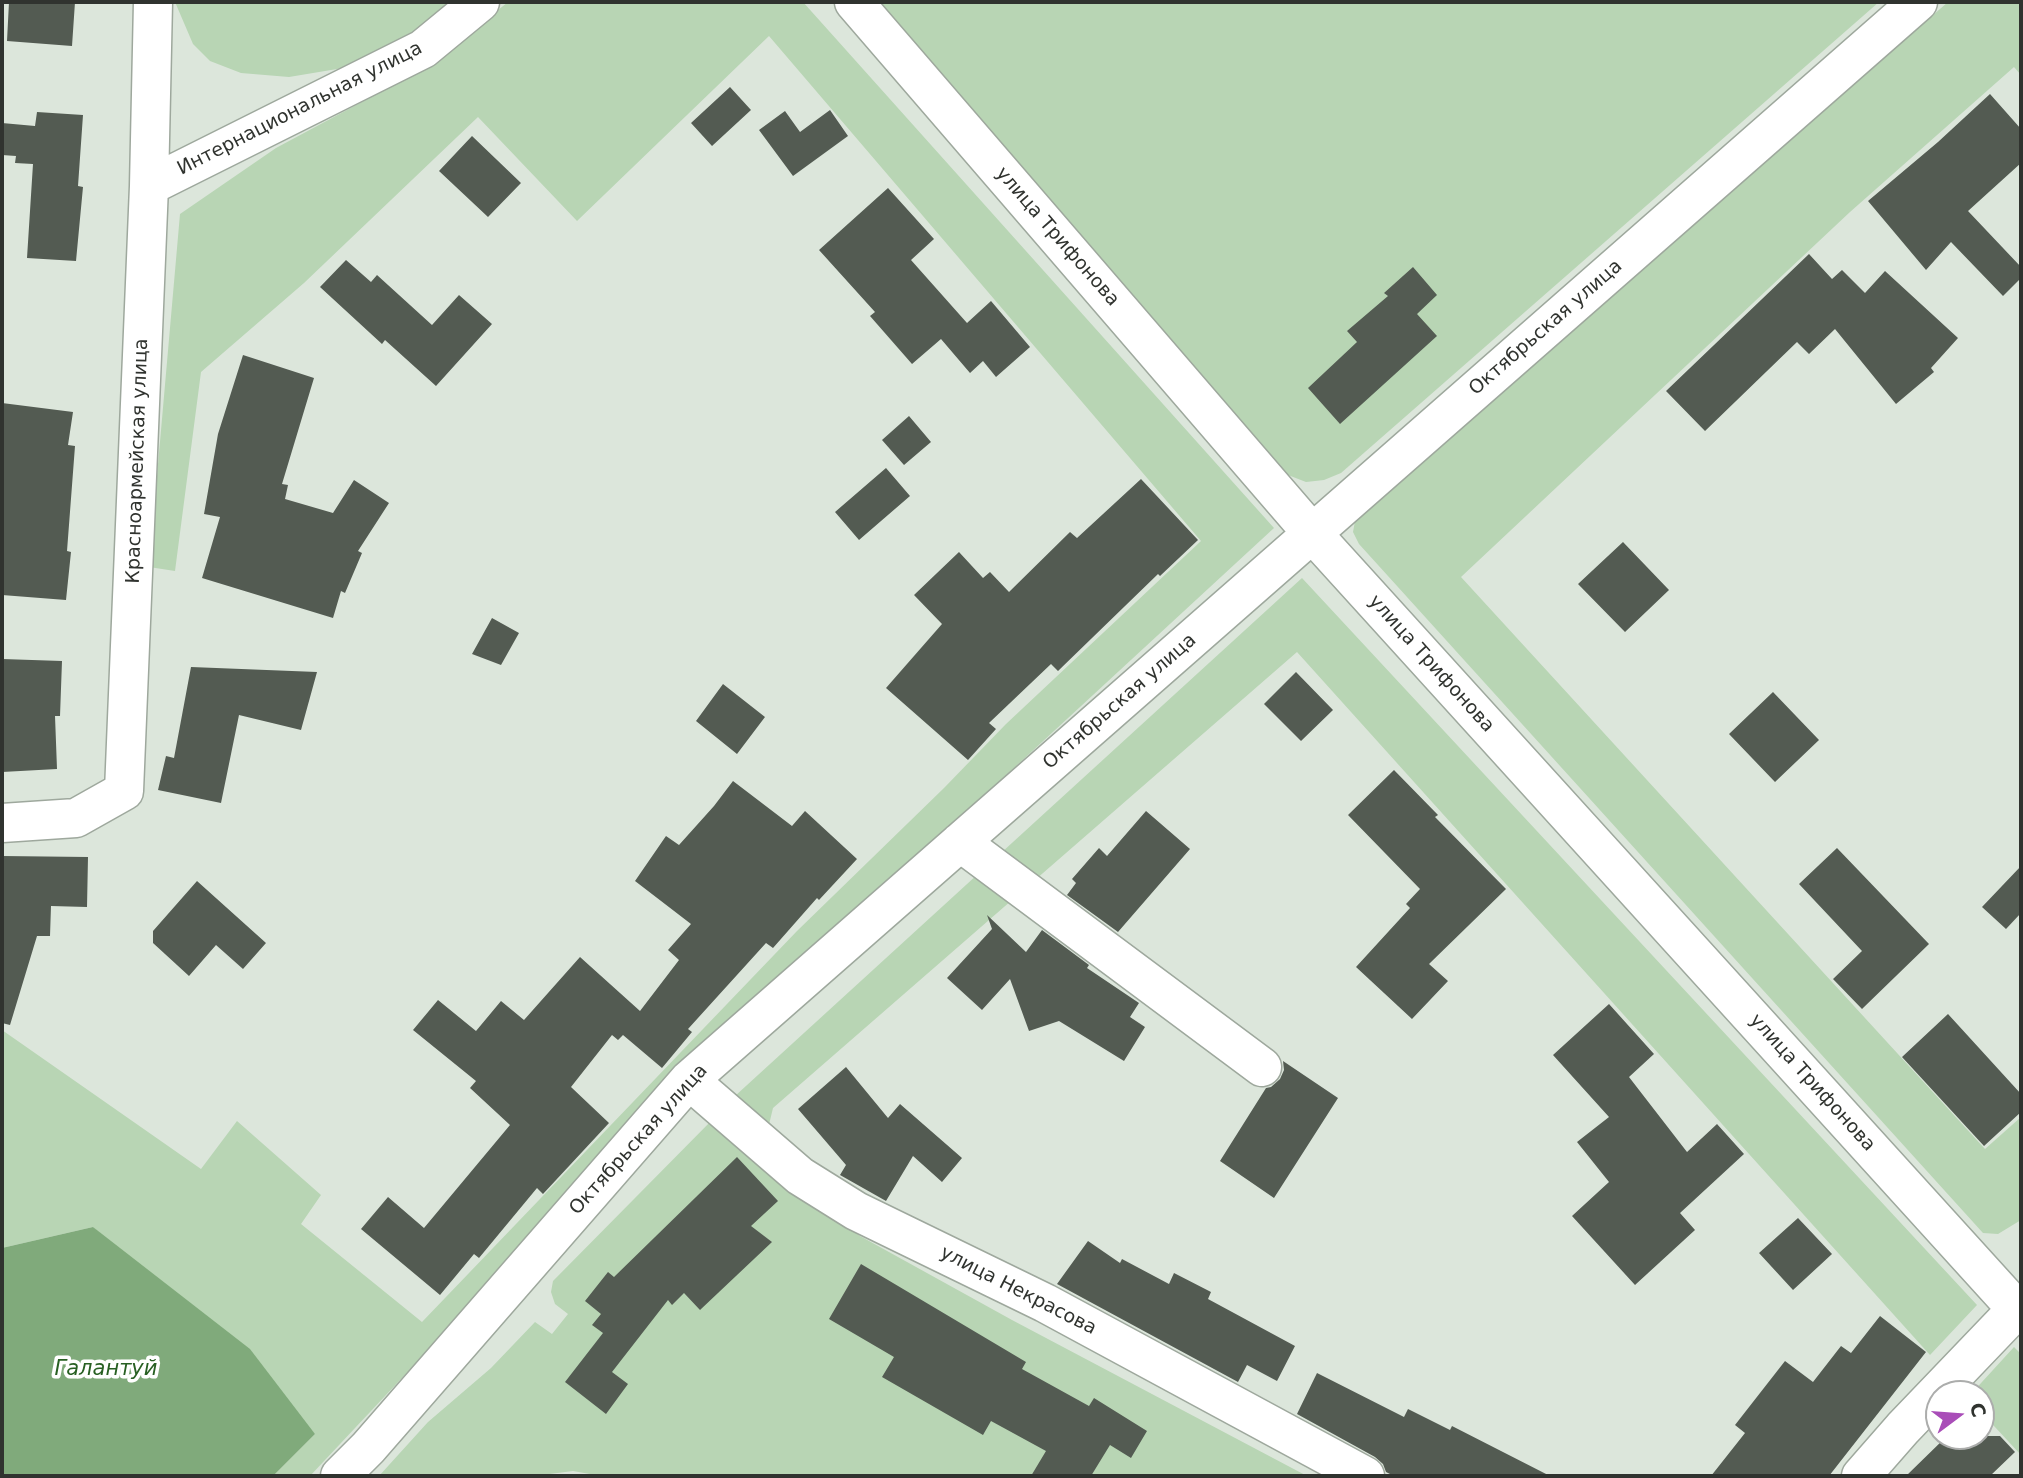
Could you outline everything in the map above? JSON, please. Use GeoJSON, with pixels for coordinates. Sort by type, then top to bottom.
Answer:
{"type":"FeatureCollection","features":[{"type":"Feature","properties":{"kind":"street","name":"Красноармейская улица"},"geometry":{"type":"LineString","coordinates":[[2,822],[76,818],[124,791],[149,186],[153,2]]}},
{"type":"Feature","properties":{"kind":"street","name":"Интернациональная улица"},"geometry":{"type":"LineString","coordinates":[[149,186],[423,49],[480,2]]}},
{"type":"Feature","properties":{"kind":"street","name":"улица Трифонова"},"geometry":{"type":"LineString","coordinates":[[854,2],[1312,533],[2016,1300]]}},
{"type":"Feature","properties":{"kind":"street","name":"Октябрьская улица"},"geometry":{"type":"LineString","coordinates":[[340,1476],[368,1448],[689,1080],[1918,2]]}},
{"type":"Feature","properties":{"kind":"street"},"geometry":{"type":"LineString","coordinates":[[960,842],[1262,1067]]}},
{"type":"Feature","properties":{"kind":"street","name":"улица Некрасова"},"geometry":{"type":"LineString","coordinates":[[689,1080],[800,1175],[856,1211],[1045,1303],[1365,1476]]}},
{"type":"Feature","properties":{"kind":"street"},"geometry":{"type":"LineString","coordinates":[[1861,1476],[2016,1300]]}},
{"type":"Feature","properties":{"kind":"shaded area"},"geometry":{"type":"Polygon","coordinates":[[[175,2],[451,2],[411,36],[349,67],[289,77],[241,73],[210,61],[193,44],[175,2]]]}},
{"type":"Feature","properties":{"kind":"shaded area"},"geometry":{"type":"Polygon","coordinates":[[[508,2],[803,2],[1274,528],[873,898],[628,1137],[310,1476],[273,1476],[315,1434],[93,1227],[2,1248],[2,1030],[201,1169],[237,1121],[321,1195],[301,1224],[422,1322],[797,931],[1006,724],[1201,541],[769,36],[577,221],[478,117],[304,283],[201,372],[175,571],[149,567],[180,214],[276,148],[429,66],[508,2]]]}},
{"type":"Feature","properties":{"kind":"shaded area"},"geometry":{"type":"Polygon","coordinates":[[[872,2],[1879,2],[1341,473],[1324,480],[1306,482],[1288,475],[872,2]]]}},
{"type":"Feature","properties":{"kind":"shaded area"},"geometry":{"type":"Polygon","coordinates":[[[1948,2],[2021,2],[2021,75],[2014,67],[1850,212],[1461,577],[1985,1149],[2021,1117],[2021,1220],[1998,1234],[1983,1233],[1359,544],[1353,532],[1355,521],[1363,513],[1948,2]]]}},
{"type":"Feature","properties":{"kind":"shaded area"},"geometry":{"type":"Polygon","coordinates":[[[1302,578],[1977,1305],[1930,1355],[1297,652],[773,1108],[767,1133],[735,1096],[1302,578]]]}},
{"type":"Feature","properties":{"kind":"shaded area"},"geometry":{"type":"Polygon","coordinates":[[[715,1117],[860,1236],[1012,1320],[1307,1476],[601,1476],[573,1471],[534,1476],[379,1476],[428,1422],[491,1368],[535,1322],[552,1334],[568,1314],[555,1304],[551,1292],[553,1281],[715,1117]]]}},
{"type":"Feature","properties":{"kind":"shaded area"},"geometry":{"type":"Polygon","coordinates":[[[2014,1347],[2021,1354],[2021,1455],[1995,1427],[1995,1380],[1984,1380],[2014,1347]]]}},
{"type":"Feature","properties":{"kind":"water","name":"Галантуй"},"geometry":{"type":"Polygon","coordinates":[[[93,1227],[250,1349],[315,1434],[273,1476],[2,1476],[2,1248],[93,1227]]]}},
{"type":"Feature","properties":{"kind":"building"},"geometry":{"type":"Polygon","coordinates":[[[9,2],[75,2],[72,46],[7,41],[9,2]]]}},
{"type":"Feature","properties":{"kind":"building"},"geometry":{"type":"Polygon","coordinates":[[[730,87],[751,110],[712,146],[691,123],[730,87]]]}},
{"type":"Feature","properties":{"kind":"building"},"geometry":{"type":"Polygon","coordinates":[[[1990,94],[2021,129],[2021,163],[1968,211],[2021,267],[2021,278],[2003,296],[1951,242],[1926,270],[1868,201],[1990,94]]]}},
{"type":"Feature","properties":{"kind":"building"},"geometry":{"type":"Polygon","coordinates":[[[830,110],[848,136],[793,176],[759,130],[785,111],[800,132],[830,110]]]}},
{"type":"Feature","properties":{"kind":"building"},"geometry":{"type":"Polygon","coordinates":[[[37,112],[83,115],[78,186],[83,187],[76,261],[27,258],[33,164],[15,163],[16,156],[2,155],[2,123],[35,126],[37,112]]]}},
{"type":"Feature","properties":{"kind":"building"},"geometry":{"type":"Polygon","coordinates":[[[472,136],[521,183],[488,217],[439,171],[472,136]]]}},
{"type":"Feature","properties":{"kind":"building"},"geometry":{"type":"Polygon","coordinates":[[[888,188],[934,239],[911,260],[967,323],[991,301],[1030,347],[996,377],[983,361],[970,373],[941,339],[912,364],[870,316],[875,312],[819,250],[888,188]]]}},
{"type":"Feature","properties":{"kind":"building"},"geometry":{"type":"Polygon","coordinates":[[[1809,254],[1832,279],[1842,270],[1865,293],[1885,271],[1958,338],[1931,368],[1934,372],[1896,404],[1835,329],[1809,354],[1797,342],[1705,431],[1666,391],[1809,254]]]}},
{"type":"Feature","properties":{"kind":"building"},"geometry":{"type":"Polygon","coordinates":[[[346,260],[371,282],[377,275],[432,325],[459,295],[492,324],[436,386],[385,340],[382,344],[320,287],[346,260]]]}},
{"type":"Feature","properties":{"kind":"building"},"geometry":{"type":"Polygon","coordinates":[[[1413,267],[1437,295],[1417,314],[1437,336],[1340,424],[1308,388],[1357,342],[1347,331],[1388,296],[1384,293],[1413,267]]]}},
{"type":"Feature","properties":{"kind":"building"},"geometry":{"type":"Polygon","coordinates":[[[243,355],[314,378],[282,484],[288,485],[285,499],[333,513],[354,480],[389,503],[358,551],[362,553],[345,593],[341,591],[333,618],[202,578],[220,517],[204,514],[218,434],[243,355]]]}},
{"type":"Feature","properties":{"kind":"building"},"geometry":{"type":"Polygon","coordinates":[[[2,403],[73,412],[68,445],[75,446],[67,551],[71,552],[66,600],[2,595],[2,403]]]}},
{"type":"Feature","properties":{"kind":"building"},"geometry":{"type":"Polygon","coordinates":[[[909,416],[931,442],[904,465],[882,440],[909,416]]]}},
{"type":"Feature","properties":{"kind":"building"},"geometry":{"type":"Polygon","coordinates":[[[886,468],[910,496],[859,540],[835,512],[886,468]]]}},
{"type":"Feature","properties":{"kind":"building"},"geometry":{"type":"Polygon","coordinates":[[[1141,479],[1198,540],[1160,576],[1158,574],[1058,671],[1051,664],[989,723],[996,729],[968,760],[886,688],[942,624],[914,595],[959,552],[983,578],[990,572],[1009,592],[1070,532],[1077,538],[1141,479]]]}},
{"type":"Feature","properties":{"kind":"building"},"geometry":{"type":"Polygon","coordinates":[[[1623,542],[1669,590],[1625,632],[1578,584],[1623,542]]]}},
{"type":"Feature","properties":{"kind":"building"},"geometry":{"type":"Polygon","coordinates":[[[492,618],[519,633],[501,665],[472,654],[492,618]]]}},
{"type":"Feature","properties":{"kind":"building"},"geometry":{"type":"Polygon","coordinates":[[[2,659],[62,661],[60,716],[55,716],[57,769],[2,772],[2,659]]]}},
{"type":"Feature","properties":{"kind":"building"},"geometry":{"type":"Polygon","coordinates":[[[191,667],[317,672],[301,730],[239,715],[221,803],[158,790],[166,756],[174,758],[191,667]]]}},
{"type":"Feature","properties":{"kind":"building"},"geometry":{"type":"Polygon","coordinates":[[[1296,672],[1333,710],[1301,741],[1264,704],[1296,672]]]}},
{"type":"Feature","properties":{"kind":"building"},"geometry":{"type":"Polygon","coordinates":[[[723,684],[765,717],[737,754],[696,721],[723,684]]]}},
{"type":"Feature","properties":{"kind":"building"},"geometry":{"type":"Polygon","coordinates":[[[1773,692],[1819,740],[1775,782],[1729,734],[1773,692]]]}},
{"type":"Feature","properties":{"kind":"building"},"geometry":{"type":"Polygon","coordinates":[[[1394,770],[1438,815],[1435,817],[1506,889],[1429,964],[1448,981],[1412,1019],[1356,967],[1410,908],[1406,904],[1420,889],[1348,815],[1394,770]]]}},
{"type":"Feature","properties":{"kind":"building"},"geometry":{"type":"Polygon","coordinates":[[[733,781],[792,826],[805,811],[857,859],[819,900],[817,898],[773,948],[766,943],[688,1029],[692,1032],[662,1068],[623,1035],[618,1040],[612,1035],[571,1087],[609,1123],[543,1194],[537,1188],[479,1258],[474,1254],[440,1295],[361,1229],[388,1197],[424,1228],[510,1125],[470,1088],[476,1081],[413,1030],[438,1000],[476,1031],[501,1001],[524,1020],[580,957],[640,1011],[679,960],[668,950],[691,924],[635,881],[666,836],[679,845],[733,781]]]}},
{"type":"Feature","properties":{"kind":"building"},"geometry":{"type":"Polygon","coordinates":[[[1146,811],[1190,849],[1118,932],[1067,895],[1076,883],[1072,879],[1099,848],[1107,856],[1146,811]]]}},
{"type":"Feature","properties":{"kind":"building"},"geometry":{"type":"Polygon","coordinates":[[[1837,848],[1929,944],[1862,1009],[1833,979],[1862,951],[1799,884],[1837,848]]]}},
{"type":"Feature","properties":{"kind":"building"},"geometry":{"type":"Polygon","coordinates":[[[2,856],[88,857],[87,907],[51,906],[50,936],[37,936],[10,1025],[2,1023],[2,856]]]}},
{"type":"Feature","properties":{"kind":"building"},"geometry":{"type":"Polygon","coordinates":[[[2021,866],[2021,913],[2006,929],[1982,907],[2021,866]]]}},
{"type":"Feature","properties":{"kind":"building"},"geometry":{"type":"Polygon","coordinates":[[[197,881],[266,943],[243,969],[216,945],[189,976],[153,943],[153,931],[197,881]]]}},
{"type":"Feature","properties":{"kind":"building"},"geometry":{"type":"Polygon","coordinates":[[[987,915],[1026,952],[1042,930],[1089,965],[1087,968],[1139,1003],[1130,1017],[1145,1027],[1124,1061],[1059,1021],[1029,1031],[1010,979],[982,1010],[947,978],[992,929],[987,915]]]}},
{"type":"Feature","properties":{"kind":"building"},"geometry":{"type":"Polygon","coordinates":[[[1609,1004],[1654,1054],[1629,1077],[1687,1152],[1717,1124],[1744,1154],[1680,1213],[1695,1230],[1635,1285],[1572,1216],[1609,1182],[1577,1142],[1609,1117],[1553,1055],[1609,1004]]]}},
{"type":"Feature","properties":{"kind":"building"},"geometry":{"type":"Polygon","coordinates":[[[1948,1014],[2021,1094],[2021,1112],[1984,1146],[1902,1057],[1948,1014]]]}},
{"type":"Feature","properties":{"kind":"building"},"geometry":{"type":"Polygon","coordinates":[[[1283,1061],[1338,1098],[1274,1198],[1220,1161],[1266,1088],[1280,1079],[1284,1070],[1283,1061]]]}},
{"type":"Feature","properties":{"kind":"building"},"geometry":{"type":"Polygon","coordinates":[[[846,1067],[888,1118],[900,1104],[962,1158],[942,1182],[913,1156],[886,1201],[840,1175],[846,1165],[798,1109],[846,1067]]]}},
{"type":"Feature","properties":{"kind":"building"},"geometry":{"type":"Polygon","coordinates":[[[737,1157],[778,1201],[751,1226],[772,1242],[700,1310],[684,1293],[672,1305],[668,1300],[612,1372],[628,1384],[606,1414],[565,1382],[603,1333],[592,1325],[601,1314],[585,1301],[608,1272],[614,1277],[737,1157]]]}},
{"type":"Feature","properties":{"kind":"building"},"geometry":{"type":"Polygon","coordinates":[[[1798,1218],[1832,1254],[1793,1290],[1759,1253],[1798,1218]]]}},
{"type":"Feature","properties":{"kind":"building"},"geometry":{"type":"Polygon","coordinates":[[[1088,1241],[1120,1263],[1122,1259],[1169,1284],[1174,1273],[1211,1292],[1208,1299],[1295,1346],[1277,1381],[1247,1365],[1238,1382],[1057,1284],[1088,1241]]]}},
{"type":"Feature","properties":{"kind":"building"},"geometry":{"type":"Polygon","coordinates":[[[861,1264],[1026,1362],[1022,1369],[1089,1406],[1094,1398],[1147,1431],[1131,1458],[1110,1445],[1091,1476],[1031,1476],[1046,1451],[991,1421],[983,1435],[882,1377],[894,1357],[829,1319],[861,1264]]]}},
{"type":"Feature","properties":{"kind":"building"},"geometry":{"type":"Polygon","coordinates":[[[1880,1316],[1926,1352],[1829,1476],[1711,1476],[1745,1433],[1735,1425],[1785,1361],[1813,1382],[1841,1346],[1851,1353],[1880,1316]]]}},
{"type":"Feature","properties":{"kind":"building"},"geometry":{"type":"Polygon","coordinates":[[[1317,1373],[1404,1417],[1408,1409],[1450,1430],[1452,1426],[1550,1476],[1394,1476],[1386,1472],[1383,1464],[1375,1457],[1297,1414],[1317,1373]]]}},
{"type":"Feature","properties":{"kind":"building"},"geometry":{"type":"Polygon","coordinates":[[[1995,1436],[2000,1436],[2015,1452],[1990,1476],[1906,1476],[1933,1450],[1995,1450],[1995,1436]]]}}]}
